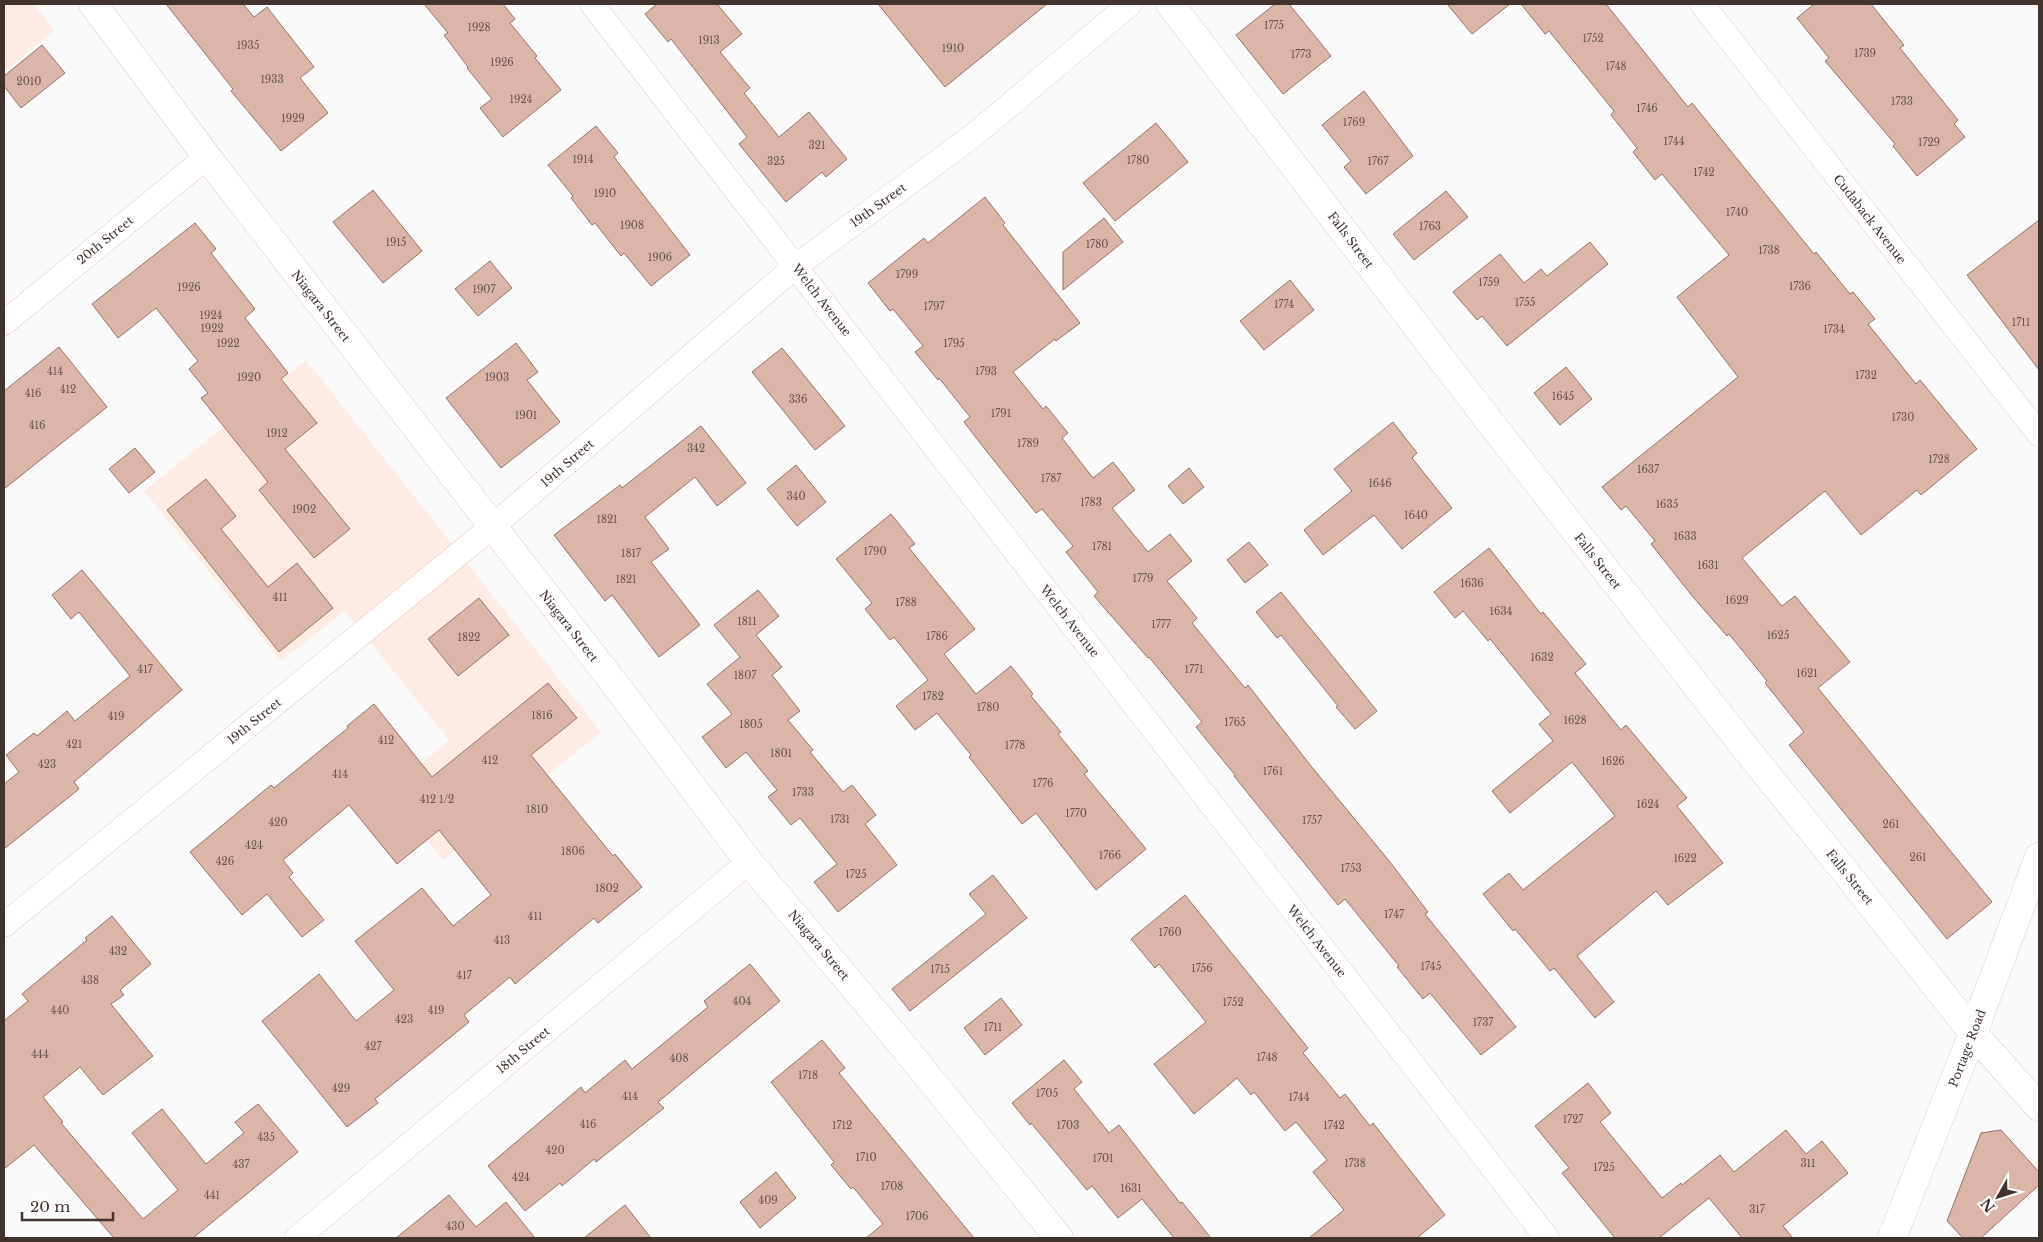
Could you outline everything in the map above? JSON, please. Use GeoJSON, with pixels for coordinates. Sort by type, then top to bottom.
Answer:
{"type":"FeatureCollection","features":[{"type":"Feature","properties":{"kind":"street","name":"Niagara Street"},"geometry":{"type":"LineString","coordinates":[[93,4],[207,157],[750,862],[899,1041],[1054,1236]]}},
{"type":"Feature","properties":{"kind":"street","name":"Welch Avenue"},"geometry":{"type":"LineString","coordinates":[[592,4],[1547,1238]]}},
{"type":"Feature","properties":{"kind":"street","name":"19th Street"},"geometry":{"type":"LineString","coordinates":[[4,925],[492,528],[796,266],[974,135],[1130,4]]}},
{"type":"Feature","properties":{"kind":"street","name":"Falls Street"},"geometry":{"type":"LineString","coordinates":[[1170,4],[1498,433],[1750,754],[1840,864],[1973,1033],[2039,1106]]}},
{"type":"Feature","properties":{"kind":"street","name":"Cudaback Avenue"},"geometry":{"type":"LineString","coordinates":[[1702,4],[2039,434]]}},
{"type":"Feature","properties":{"kind":"street","name":"20th Street"},"geometry":{"type":"LineString","coordinates":[[4,323],[207,157]]}},
{"type":"Feature","properties":{"kind":"street","name":"Portage Road"},"geometry":{"type":"LineString","coordinates":[[1892,1238],[1973,1033],[2039,857]]}},
{"type":"Feature","properties":{"kind":"street","name":"18th Street"},"geometry":{"type":"LineString","coordinates":[[297,1238],[750,862]]}},
{"type":"Feature","properties":{"kind":"shaded area"},"geometry":{"type":"Polygon","coordinates":[[[4,4],[34,4],[54,31],[4,72],[4,4]]]}},
{"type":"Feature","properties":{"kind":"shaded area"},"geometry":{"type":"Polygon","coordinates":[[[306,360],[601,732],[443,860],[389,791],[449,740],[345,611],[281,661],[144,491],[306,360]]]}},
{"type":"Feature","properties":{"kind":"building"},"geometry":{"type":"Polygon","coordinates":[[[166,4],[243,4],[254,17],[267,7],[314,67],[300,78],[328,113],[281,151],[231,91],[233,89],[166,4]]]}},
{"type":"Feature","properties":{"kind":"building"},"geometry":{"type":"Polygon","coordinates":[[[424,4],[503,4],[515,19],[510,23],[561,90],[503,137],[480,108],[492,99],[444,35],[448,33],[424,4]]]}},
{"type":"Feature","properties":{"kind":"building"},"geometry":{"type":"Polygon","coordinates":[[[657,4],[717,4],[742,34],[720,52],[750,88],[744,93],[779,137],[809,112],[847,159],[826,177],[822,172],[786,202],[739,144],[747,137],[671,39],[668,42],[645,14],[657,4]]]}},
{"type":"Feature","properties":{"kind":"building"},"geometry":{"type":"Polygon","coordinates":[[[878,4],[1047,4],[945,87],[878,4]]]}},
{"type":"Feature","properties":{"kind":"building"},"geometry":{"type":"Polygon","coordinates":[[[1275,4],[1289,4],[1331,56],[1283,94],[1236,35],[1275,4]]]}},
{"type":"Feature","properties":{"kind":"building"},"geometry":{"type":"Polygon","coordinates":[[[1447,4],[1510,4],[1472,34],[1447,4]]]}},
{"type":"Feature","properties":{"kind":"building"},"geometry":{"type":"Polygon","coordinates":[[[1521,4],[1606,4],[1688,107],[1692,103],[1814,254],[1816,252],[1850,294],[1853,292],[1875,319],[1868,324],[1916,384],[1920,380],[1977,449],[1921,495],[1917,490],[1861,535],[1825,491],[1742,558],[1782,606],[1795,596],[1850,662],[1818,688],[1992,902],[1947,939],[1789,745],[1804,732],[1765,683],[1767,681],[1729,634],[1727,636],[1693,597],[1651,544],[1655,541],[1626,506],[1621,510],[1602,487],[1738,377],[1677,297],[1729,255],[1662,174],[1655,180],[1633,152],[1637,148],[1611,115],[1614,111],[1549,31],[1545,34],[1521,4]]]}},
{"type":"Feature","properties":{"kind":"building"},"geometry":{"type":"Polygon","coordinates":[[[1814,4],[1871,4],[1904,45],[1900,48],[1958,120],[1954,124],[1965,137],[1917,176],[1893,146],[1895,144],[1825,61],[1829,58],[1797,18],[1814,4]]]}},
{"type":"Feature","properties":{"kind":"building"},"geometry":{"type":"Polygon","coordinates":[[[42,45],[65,73],[21,108],[4,86],[4,76],[42,45]]]}},
{"type":"Feature","properties":{"kind":"building"},"geometry":{"type":"Polygon","coordinates":[[[1364,91],[1413,156],[1366,194],[1344,167],[1351,161],[1322,125],[1364,91]]]}},
{"type":"Feature","properties":{"kind":"building"},"geometry":{"type":"Polygon","coordinates":[[[1156,123],[1188,162],[1115,221],[1083,183],[1156,123]]]}},
{"type":"Feature","properties":{"kind":"building"},"geometry":{"type":"Polygon","coordinates":[[[596,126],[618,153],[614,157],[690,255],[651,286],[624,253],[621,256],[595,223],[592,225],[571,198],[573,196],[548,165],[596,126]]]}},
{"type":"Feature","properties":{"kind":"building"},"geometry":{"type":"Polygon","coordinates":[[[373,190],[422,251],[383,283],[333,222],[373,190]]]}},
{"type":"Feature","properties":{"kind":"building"},"geometry":{"type":"Polygon","coordinates":[[[1446,191],[1468,217],[1414,260],[1393,234],[1446,191]]]}},
{"type":"Feature","properties":{"kind":"building"},"geometry":{"type":"Polygon","coordinates":[[[985,197],[1005,223],[1003,225],[1080,323],[1056,341],[1055,339],[1013,372],[1043,409],[1046,406],[1068,433],[1062,438],[1093,478],[1113,462],[1135,490],[1112,508],[1148,552],[1170,534],[1192,561],[1167,581],[1197,618],[1192,623],[1245,688],[1248,685],[1311,766],[1390,862],[1428,912],[1425,914],[1516,1027],[1481,1055],[1430,993],[1423,999],[1345,899],[1338,905],[1234,776],[1196,727],[1202,722],[1149,657],[1094,596],[1098,592],[1066,552],[1073,546],[1042,509],[1036,513],[988,453],[964,422],[970,417],[939,378],[938,380],[915,352],[923,346],[893,309],[890,311],[868,283],[924,238],[928,243],[985,197]]]}},
{"type":"Feature","properties":{"kind":"building"},"geometry":{"type":"Polygon","coordinates":[[[1104,218],[1123,242],[1063,290],[1063,252],[1104,218]]]}},
{"type":"Feature","properties":{"kind":"building"},"geometry":{"type":"Polygon","coordinates":[[[2039,220],[2039,370],[1967,275],[2039,220]]]}},
{"type":"Feature","properties":{"kind":"building"},"geometry":{"type":"Polygon","coordinates":[[[195,223],[216,249],[211,253],[255,309],[245,318],[288,373],[281,379],[317,423],[285,449],[350,529],[314,558],[259,490],[268,482],[201,398],[208,393],[189,369],[198,361],[156,308],[118,338],[92,304],[195,223]]]}},
{"type":"Feature","properties":{"kind":"building"},"geometry":{"type":"Polygon","coordinates":[[[1590,242],[1608,264],[1507,346],[1482,316],[1477,320],[1453,292],[1500,254],[1524,283],[1541,269],[1547,276],[1590,242]]]}},
{"type":"Feature","properties":{"kind":"building"},"geometry":{"type":"Polygon","coordinates":[[[490,261],[512,288],[478,316],[455,289],[490,261]]]}},
{"type":"Feature","properties":{"kind":"building"},"geometry":{"type":"Polygon","coordinates":[[[1290,280],[1314,310],[1264,350],[1240,321],[1290,280]]]}},
{"type":"Feature","properties":{"kind":"building"},"geometry":{"type":"Polygon","coordinates":[[[516,343],[538,372],[527,380],[560,422],[501,468],[446,398],[516,343]]]}},
{"type":"Feature","properties":{"kind":"building"},"geometry":{"type":"Polygon","coordinates":[[[59,347],[107,407],[4,489],[4,391],[59,347]]]}},
{"type":"Feature","properties":{"kind":"building"},"geometry":{"type":"Polygon","coordinates":[[[782,348],[845,426],[815,450],[752,372],[782,348]]]}},
{"type":"Feature","properties":{"kind":"building"},"geometry":{"type":"Polygon","coordinates":[[[1566,367],[1592,399],[1560,425],[1534,393],[1566,367]]]}},
{"type":"Feature","properties":{"kind":"building"},"geometry":{"type":"Polygon","coordinates":[[[1393,422],[1417,453],[1412,458],[1452,508],[1402,549],[1374,515],[1323,555],[1304,530],[1352,491],[1334,469],[1393,422]]]}},
{"type":"Feature","properties":{"kind":"building"},"geometry":{"type":"Polygon","coordinates":[[[701,426],[746,483],[717,506],[695,477],[645,517],[669,549],[651,562],[700,625],[659,657],[612,595],[605,601],[554,535],[620,485],[622,488],[701,426]]]}},
{"type":"Feature","properties":{"kind":"building"},"geometry":{"type":"Polygon","coordinates":[[[135,448],[155,472],[129,493],[109,469],[135,448]]]}},
{"type":"Feature","properties":{"kind":"building"},"geometry":{"type":"Polygon","coordinates":[[[796,465],[826,502],[797,526],[767,489],[796,465]]]}},
{"type":"Feature","properties":{"kind":"building"},"geometry":{"type":"Polygon","coordinates":[[[1189,468],[1204,487],[1183,504],[1168,486],[1189,468]]]}},
{"type":"Feature","properties":{"kind":"building"},"geometry":{"type":"Polygon","coordinates":[[[206,479],[236,516],[221,529],[268,587],[297,563],[333,608],[279,652],[167,510],[206,479]]]}},
{"type":"Feature","properties":{"kind":"building"},"geometry":{"type":"Polygon","coordinates":[[[891,514],[915,544],[909,548],[975,629],[944,654],[976,694],[1011,666],[1033,694],[1031,696],[1061,732],[1058,734],[1088,771],[1084,774],[1146,849],[1096,890],[1036,813],[1022,824],[937,713],[915,730],[896,706],[928,680],[894,637],[890,640],[865,609],[872,603],[836,559],[891,514]]]}},
{"type":"Feature","properties":{"kind":"building"},"geometry":{"type":"Polygon","coordinates":[[[1249,542],[1268,565],[1245,583],[1227,560],[1249,542]]]}},
{"type":"Feature","properties":{"kind":"building"},"geometry":{"type":"Polygon","coordinates":[[[1489,548],[1541,614],[1543,612],[1586,664],[1575,673],[1621,730],[1626,725],[1687,798],[1677,806],[1723,863],[1668,905],[1656,891],[1577,956],[1614,1002],[1595,1018],[1554,968],[1550,971],[1515,929],[1513,931],[1483,894],[1509,873],[1523,890],[1615,816],[1572,762],[1510,813],[1492,791],[1553,741],[1539,724],[1551,714],[1490,639],[1488,641],[1463,611],[1455,618],[1434,592],[1489,548]]]}},
{"type":"Feature","properties":{"kind":"building"},"geometry":{"type":"Polygon","coordinates":[[[82,570],[182,690],[74,782],[79,789],[4,849],[4,784],[19,772],[6,755],[34,733],[37,736],[67,711],[75,721],[130,676],[79,612],[71,619],[52,595],[82,570]]]}},
{"type":"Feature","properties":{"kind":"building"},"geometry":{"type":"Polygon","coordinates":[[[758,590],[779,616],[756,635],[782,667],[772,675],[800,711],[788,720],[813,750],[810,752],[843,792],[852,785],[876,815],[865,824],[897,865],[838,912],[814,882],[837,864],[800,818],[791,825],[768,797],[777,790],[746,752],[726,768],[702,737],[732,714],[707,684],[740,657],[714,625],[758,590]]]}},
{"type":"Feature","properties":{"kind":"building"},"geometry":{"type":"Polygon","coordinates":[[[1281,592],[1377,711],[1355,729],[1281,635],[1277,638],[1256,612],[1281,592]]]}},
{"type":"Feature","properties":{"kind":"building"},"geometry":{"type":"Polygon","coordinates":[[[479,598],[509,635],[458,676],[428,639],[479,598]]]}},
{"type":"Feature","properties":{"kind":"building"},"geometry":{"type":"Polygon","coordinates":[[[548,683],[577,718],[531,755],[613,856],[615,854],[642,887],[598,923],[594,918],[515,984],[510,977],[464,1015],[469,1022],[375,1099],[378,1103],[347,1127],[262,1021],[319,974],[356,1021],[394,990],[355,941],[422,888],[453,926],[491,895],[439,830],[397,864],[349,805],[283,860],[293,873],[289,877],[324,920],[302,937],[267,894],[242,915],[190,852],[271,785],[274,788],[348,728],[347,726],[374,704],[432,777],[548,683]]]}},
{"type":"Feature","properties":{"kind":"building"},"geometry":{"type":"Polygon","coordinates":[[[993,875],[1027,918],[910,1011],[892,989],[986,914],[969,894],[993,875]]]}},
{"type":"Feature","properties":{"kind":"building"},"geometry":{"type":"Polygon","coordinates":[[[1185,895],[1308,1048],[1303,1053],[1340,1098],[1345,1094],[1370,1126],[1373,1123],[1445,1215],[1417,1238],[1309,1238],[1344,1210],[1313,1172],[1327,1160],[1296,1122],[1285,1131],[1254,1092],[1251,1095],[1237,1078],[1194,1114],[1154,1064],[1206,1022],[1159,964],[1155,968],[1131,939],[1185,895]]]}},
{"type":"Feature","properties":{"kind":"building"},"geometry":{"type":"Polygon","coordinates":[[[112,916],[151,964],[120,990],[124,995],[111,1004],[153,1056],[103,1095],[80,1067],[43,1097],[63,1122],[61,1123],[143,1219],[178,1190],[132,1133],[162,1109],[206,1164],[244,1133],[235,1122],[258,1104],[298,1152],[193,1238],[114,1238],[34,1145],[4,1169],[4,1021],[28,1001],[22,994],[87,940],[85,938],[112,916]]]}},
{"type":"Feature","properties":{"kind":"building"},"geometry":{"type":"Polygon","coordinates":[[[750,964],[780,1001],[658,1102],[664,1108],[596,1162],[594,1159],[562,1186],[560,1183],[525,1211],[488,1166],[581,1087],[585,1093],[625,1060],[632,1069],[708,1007],[704,1001],[750,964]]]}},
{"type":"Feature","properties":{"kind":"building"},"geometry":{"type":"Polygon","coordinates":[[[1001,998],[1022,1025],[985,1055],[964,1028],[1001,998]]]}},
{"type":"Feature","properties":{"kind":"building"},"geometry":{"type":"Polygon","coordinates":[[[822,1040],[845,1068],[839,1073],[974,1238],[866,1238],[883,1224],[853,1187],[851,1189],[831,1165],[834,1162],[771,1082],[822,1040]]]}},
{"type":"Feature","properties":{"kind":"building"},"geometry":{"type":"Polygon","coordinates":[[[1064,1060],[1082,1082],[1074,1089],[1109,1133],[1119,1125],[1180,1203],[1182,1202],[1211,1238],[1174,1238],[1142,1199],[1118,1218],[1092,1186],[1087,1190],[1031,1123],[1030,1125],[1012,1103],[1064,1060]]]}},
{"type":"Feature","properties":{"kind":"building"},"geometry":{"type":"Polygon","coordinates":[[[1588,1083],[1611,1113],[1600,1122],[1662,1198],[1720,1155],[1734,1172],[1786,1130],[1806,1154],[1822,1141],[1848,1173],[1783,1226],[1793,1238],[1742,1238],[1709,1198],[1659,1238],[1615,1238],[1562,1173],[1569,1168],[1535,1126],[1588,1083]]]}},
{"type":"Feature","properties":{"kind":"building"},"geometry":{"type":"Polygon","coordinates":[[[2001,1130],[2039,1172],[2039,1185],[1981,1238],[1963,1238],[1947,1221],[1981,1133],[2001,1130]]]}},
{"type":"Feature","properties":{"kind":"building"},"geometry":{"type":"Polygon","coordinates":[[[776,1172],[796,1198],[760,1228],[740,1202],[776,1172]]]}},
{"type":"Feature","properties":{"kind":"building"},"geometry":{"type":"Polygon","coordinates":[[[449,1195],[476,1227],[506,1202],[535,1238],[396,1238],[449,1195]]]}},
{"type":"Feature","properties":{"kind":"building"},"geometry":{"type":"Polygon","coordinates":[[[625,1205],[651,1238],[584,1238],[625,1205]]]}}]}
